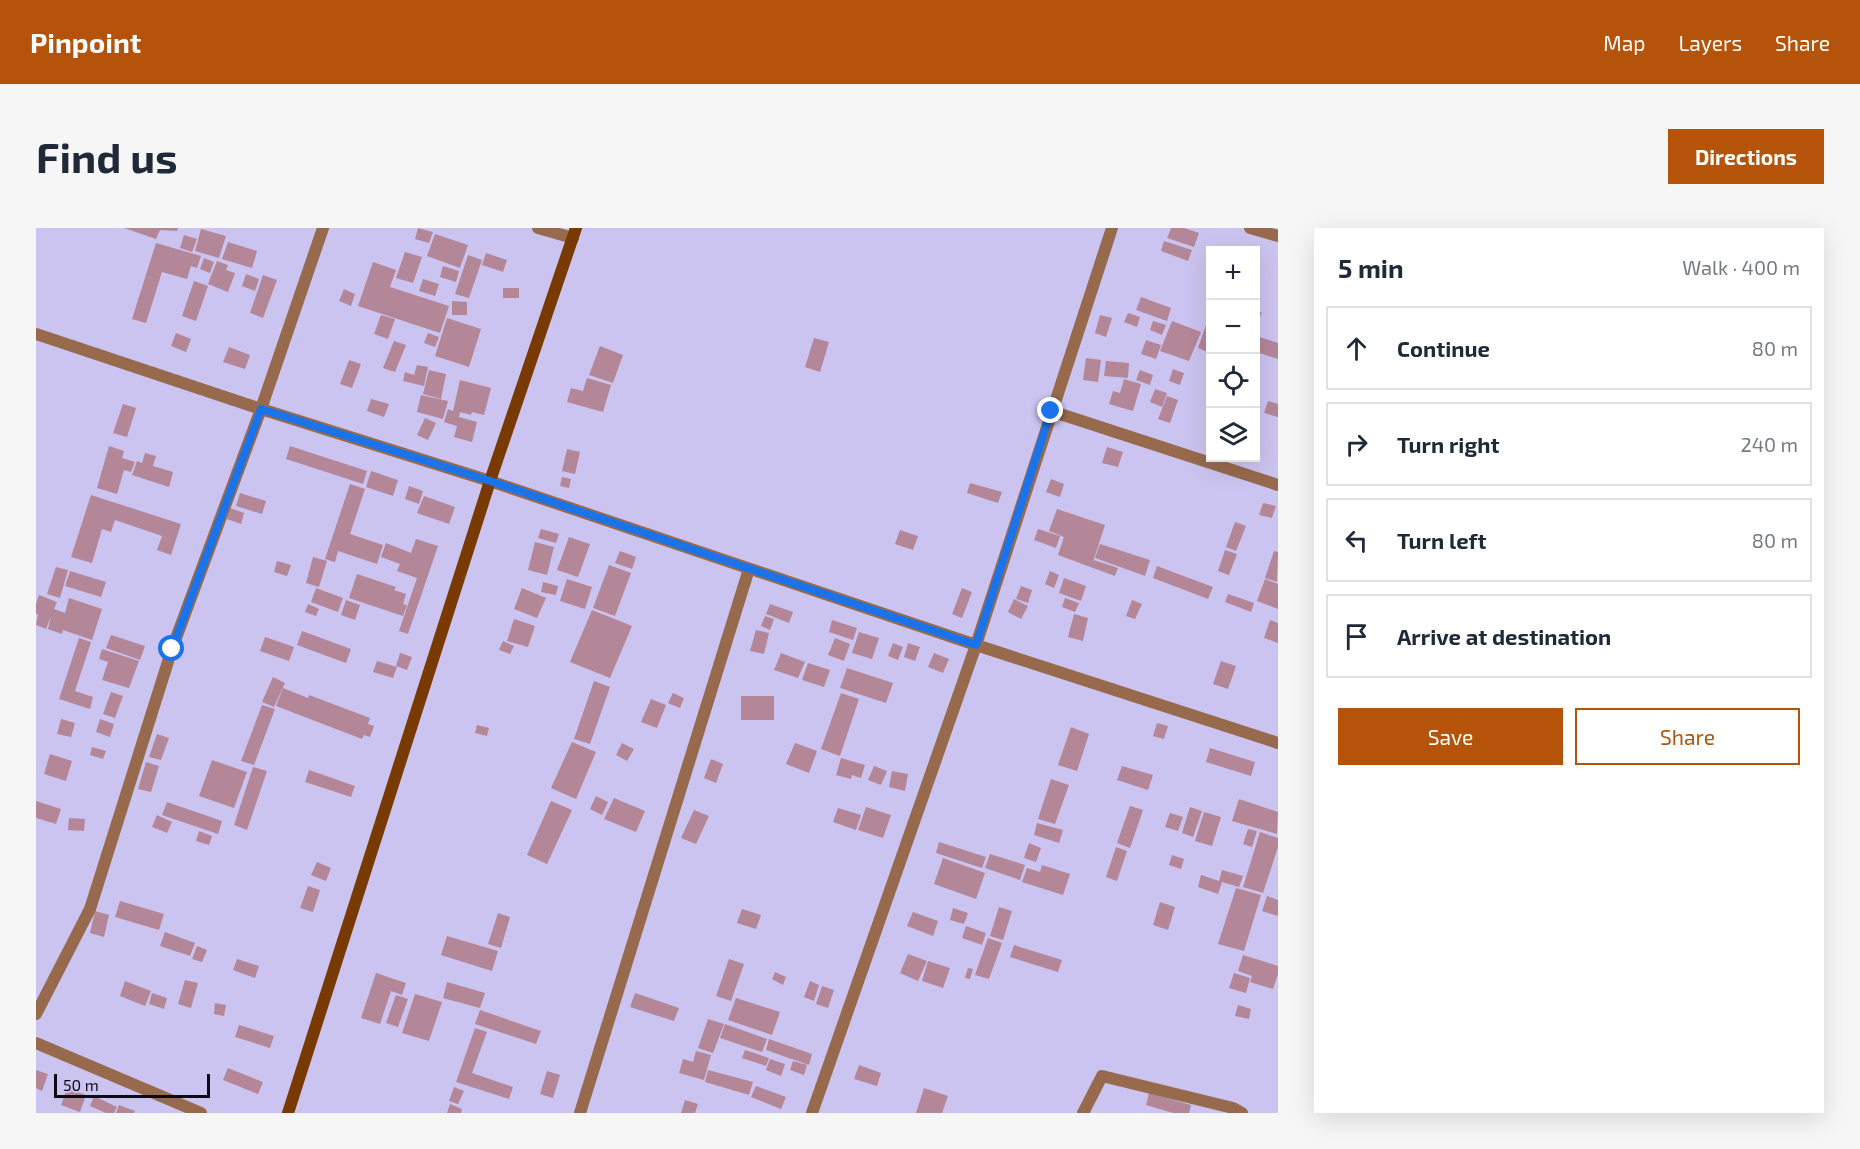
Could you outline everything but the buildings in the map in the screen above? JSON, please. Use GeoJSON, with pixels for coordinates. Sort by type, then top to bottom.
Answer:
{"type":"FeatureCollection","features":[{"type":"Feature","properties":{"kind":"street"},"geometry":{"type":"LineString","coordinates":[[36,1014],[90,909],[172,649],[261,409],[323,228]]}},
{"type":"Feature","properties":{"kind":"street"},"geometry":{"type":"LineString","coordinates":[[288,1113],[490,481],[575,233],[538,228]]}},
{"type":"Feature","properties":{"kind":"street"},"geometry":{"type":"LineString","coordinates":[[812,1113],[976,645],[1112,228]]}},
{"type":"Feature","properties":{"kind":"street"},"geometry":{"type":"LineString","coordinates":[[1250,228],[1278,236]]}},
{"type":"Feature","properties":{"kind":"street"},"geometry":{"type":"LineString","coordinates":[[36,334],[261,409],[490,481],[976,645],[1278,743]]}},
{"type":"Feature","properties":{"kind":"street"},"geometry":{"type":"LineString","coordinates":[[1051,411],[1278,485]]}},
{"type":"Feature","properties":{"kind":"street"},"geometry":{"type":"LineString","coordinates":[[580,1113],[749,569]]}},
{"type":"Feature","properties":{"kind":"street"},"geometry":{"type":"LineString","coordinates":[[36,1043],[201,1113]]}},
{"type":"Feature","properties":{"kind":"street"},"geometry":{"type":"LineString","coordinates":[[1083,1113],[1102,1076],[1233,1108],[1242,1113]]}},
{"type":"Feature","properties":{"kind":"route"},"geometry":{"type":"LineString","coordinates":[[172,649],[261,409],[490,481],[976,645],[1051,411]]}}]}
